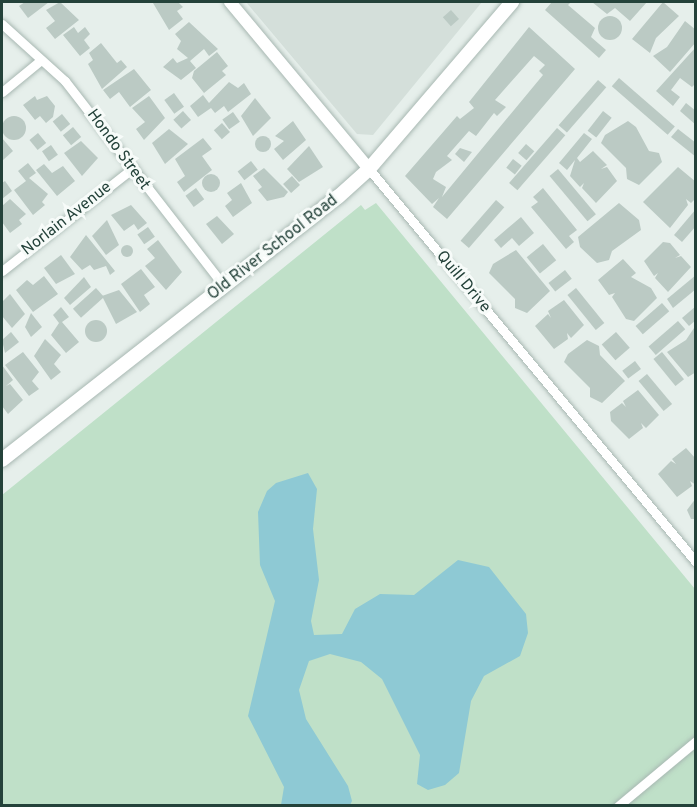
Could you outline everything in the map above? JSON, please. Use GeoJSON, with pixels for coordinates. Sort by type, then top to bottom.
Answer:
{"type":"FeatureCollection","features":[{"type":"Feature","properties":{"kind":"main road","name":"Old River School Road"},"geometry":{"type":"LineString","coordinates":[[2,460],[369,169],[512,2]]}},
{"type":"Feature","properties":{"kind":"street","name":"Quill Drive"},"geometry":{"type":"LineString","coordinates":[[230,2],[696,562]]}},
{"type":"Feature","properties":{"kind":"street","name":"Hondo Street"},"geometry":{"type":"LineString","coordinates":[[2,24],[65,81],[133,168],[173,226],[224,286]]}},
{"type":"Feature","properties":{"kind":"street"},"geometry":{"type":"LineString","coordinates":[[2,92],[41,60]]}},
{"type":"Feature","properties":{"kind":"street","name":"Norlain Avenue"},"geometry":{"type":"LineString","coordinates":[[2,271],[133,168]]}},
{"type":"Feature","properties":{"kind":"street"},"geometry":{"type":"LineString","coordinates":[[618,806],[696,741]]}},
{"type":"Feature","properties":{"kind":"shaded area"},"geometry":{"type":"Polygon","coordinates":[[[246,2],[482,2],[373,135],[357,134],[246,2]]]}},
{"type":"Feature","properties":{"kind":"green space"},"geometry":{"type":"Polygon","coordinates":[[[376,203],[695,589],[695,805],[2,806],[2,495],[361,205],[365,210],[376,203]]]}},
{"type":"Feature","properties":{"kind":"water"},"geometry":{"type":"Polygon","coordinates":[[[308,473],[317,489],[313,529],[319,580],[311,621],[314,635],[342,634],[355,609],[380,594],[414,595],[458,560],[489,567],[526,614],[528,633],[520,656],[484,676],[471,701],[459,773],[445,785],[428,790],[417,784],[420,755],[382,679],[361,662],[330,654],[309,661],[299,690],[306,719],[348,786],[352,801],[350,805],[281,805],[284,787],[248,716],[275,601],[260,565],[258,512],[267,491],[276,483],[308,473]]]}},
{"type":"Feature","properties":{"kind":"building"},"geometry":{"type":"Polygon","coordinates":[[[25,2],[49,2],[28,18],[19,6],[25,2]]]}},
{"type":"Feature","properties":{"kind":"building"},"geometry":{"type":"Polygon","coordinates":[[[60,2],[79,20],[55,39],[46,28],[55,21],[46,10],[60,2]]]}},
{"type":"Feature","properties":{"kind":"building"},"geometry":{"type":"Polygon","coordinates":[[[178,2],[183,7],[177,11],[183,19],[169,30],[153,3],[178,2]]]}},
{"type":"Feature","properties":{"kind":"building"},"geometry":{"type":"Polygon","coordinates":[[[552,2],[571,2],[568,5],[595,28],[591,37],[606,50],[599,58],[545,10],[552,2]]]}},
{"type":"Feature","properties":{"kind":"building"},"geometry":{"type":"Polygon","coordinates":[[[592,2],[647,2],[630,21],[615,8],[607,14],[592,2]]]}},
{"type":"Feature","properties":{"kind":"building"},"geometry":{"type":"Polygon","coordinates":[[[663,2],[679,16],[656,38],[650,53],[632,39],[663,2]]]}},
{"type":"Feature","properties":{"kind":"building"},"geometry":{"type":"Polygon","coordinates":[[[451,10],[459,19],[451,26],[443,17],[451,10]]]}},
{"type":"Feature","properties":{"kind":"building"},"geometry":{"type":"Polygon","coordinates":[[[610,16],[618,20],[622,28],[618,36],[610,40],[602,36],[598,28],[602,20],[610,16]]]}},
{"type":"Feature","properties":{"kind":"building"},"geometry":{"type":"Polygon","coordinates":[[[685,21],[696,30],[696,42],[670,72],[653,56],[667,47],[685,21]]]}},
{"type":"Feature","properties":{"kind":"building"},"geometry":{"type":"Polygon","coordinates":[[[189,22],[218,49],[209,56],[204,49],[190,61],[196,68],[181,80],[163,67],[173,58],[177,63],[188,58],[177,49],[181,41],[175,34],[189,22]]]}},
{"type":"Feature","properties":{"kind":"building"},"geometry":{"type":"Polygon","coordinates":[[[74,27],[78,33],[85,27],[90,34],[84,40],[90,48],[80,56],[63,35],[74,27]]]}},
{"type":"Feature","properties":{"kind":"building"},"geometry":{"type":"Polygon","coordinates":[[[529,27],[575,69],[447,219],[433,207],[439,198],[432,204],[405,176],[457,116],[460,119],[474,108],[469,102],[529,27]],[[534,56],[495,100],[506,107],[497,116],[494,113],[476,136],[469,131],[447,156],[452,160],[436,172],[433,179],[446,187],[442,197],[543,75],[539,71],[545,65],[534,56]]]}},
{"type":"Feature","properties":{"kind":"building"},"geometry":{"type":"Polygon","coordinates":[[[101,43],[117,63],[121,60],[127,67],[102,89],[88,64],[93,60],[89,53],[101,43]]]}},
{"type":"Feature","properties":{"kind":"building"},"geometry":{"type":"Polygon","coordinates":[[[696,47],[695,84],[692,87],[680,78],[671,90],[680,97],[673,106],[656,91],[696,47]]]}},
{"type":"Feature","properties":{"kind":"building"},"geometry":{"type":"Polygon","coordinates":[[[217,52],[228,66],[222,71],[226,75],[204,93],[192,78],[194,71],[217,52]]]}},
{"type":"Feature","properties":{"kind":"building"},"geometry":{"type":"Polygon","coordinates":[[[134,69],[151,90],[130,107],[119,92],[110,99],[103,90],[134,69]]]}},
{"type":"Feature","properties":{"kind":"building"},"geometry":{"type":"Polygon","coordinates":[[[619,78],[675,127],[668,135],[612,86],[619,78]]]}},
{"type":"Feature","properties":{"kind":"building"},"geometry":{"type":"Polygon","coordinates":[[[598,80],[606,87],[567,132],[559,125],[598,80]]]}},
{"type":"Feature","properties":{"kind":"building"},"geometry":{"type":"Polygon","coordinates":[[[229,82],[238,88],[244,83],[251,94],[228,112],[224,106],[215,113],[211,108],[198,117],[190,106],[203,95],[209,103],[229,82]]]}},
{"type":"Feature","properties":{"kind":"building"},"geometry":{"type":"Polygon","coordinates":[[[174,93],[184,107],[174,114],[164,100],[174,93]]]}},
{"type":"Feature","properties":{"kind":"building"},"geometry":{"type":"Polygon","coordinates":[[[35,96],[37,100],[47,96],[55,106],[53,117],[46,123],[40,116],[35,120],[23,105],[35,96]]]}},
{"type":"Feature","properties":{"kind":"building"},"geometry":{"type":"Polygon","coordinates":[[[149,96],[165,118],[144,140],[136,129],[145,122],[132,108],[149,96]]]}},
{"type":"Feature","properties":{"kind":"building"},"geometry":{"type":"Polygon","coordinates":[[[255,98],[271,118],[253,136],[241,116],[255,98]]]}},
{"type":"Feature","properties":{"kind":"building"},"geometry":{"type":"Polygon","coordinates":[[[686,103],[696,111],[696,125],[680,111],[686,103]]]}},
{"type":"Feature","properties":{"kind":"building"},"geometry":{"type":"Polygon","coordinates":[[[183,111],[191,120],[181,129],[173,120],[183,111]]]}},
{"type":"Feature","properties":{"kind":"building"},"geometry":{"type":"Polygon","coordinates":[[[603,111],[612,118],[596,137],[588,131],[603,111]]]}},
{"type":"Feature","properties":{"kind":"building"},"geometry":{"type":"Polygon","coordinates":[[[233,112],[240,122],[229,129],[222,119],[233,112]]]}},
{"type":"Feature","properties":{"kind":"building"},"geometry":{"type":"Polygon","coordinates":[[[62,114],[70,124],[61,132],[53,122],[62,114]]]}},
{"type":"Feature","properties":{"kind":"building"},"geometry":{"type":"Polygon","coordinates":[[[14,116],[23,119],[26,128],[23,137],[14,140],[5,137],[2,128],[5,119],[14,116]]]}},
{"type":"Feature","properties":{"kind":"building"},"geometry":{"type":"Polygon","coordinates":[[[293,121],[306,140],[283,160],[274,149],[284,141],[275,136],[293,121]]]}},
{"type":"Feature","properties":{"kind":"building"},"geometry":{"type":"Polygon","coordinates":[[[628,121],[636,127],[649,151],[659,153],[662,162],[639,185],[627,179],[626,168],[601,143],[605,135],[628,121]]]}},
{"type":"Feature","properties":{"kind":"building"},"geometry":{"type":"Polygon","coordinates":[[[222,123],[230,132],[222,139],[214,130],[222,123]]]}},
{"type":"Feature","properties":{"kind":"building"},"geometry":{"type":"Polygon","coordinates":[[[73,127],[81,137],[71,145],[63,135],[73,127]]]}},
{"type":"Feature","properties":{"kind":"building"},"geometry":{"type":"Polygon","coordinates":[[[557,128],[565,135],[517,190],[509,183],[557,128]]]}},
{"type":"Feature","properties":{"kind":"building"},"geometry":{"type":"Polygon","coordinates":[[[169,129],[188,144],[165,164],[152,143],[169,129]]]}},
{"type":"Feature","properties":{"kind":"building"},"geometry":{"type":"Polygon","coordinates":[[[678,129],[696,143],[696,157],[671,137],[678,129]]]}},
{"type":"Feature","properties":{"kind":"building"},"geometry":{"type":"Polygon","coordinates":[[[38,133],[46,143],[38,150],[29,140],[38,133]]]}},
{"type":"Feature","properties":{"kind":"building"},"geometry":{"type":"Polygon","coordinates":[[[584,133],[592,139],[577,158],[580,162],[593,151],[607,165],[601,169],[607,167],[617,181],[596,203],[582,188],[584,183],[580,187],[570,176],[575,160],[567,170],[559,163],[584,133]]]}},
{"type":"Feature","properties":{"kind":"building"},"geometry":{"type":"Polygon","coordinates":[[[263,136],[271,144],[263,152],[255,144],[263,136]]]}},
{"type":"Feature","properties":{"kind":"building"},"geometry":{"type":"Polygon","coordinates":[[[2,138],[13,151],[2,161],[2,138]]]}},
{"type":"Feature","properties":{"kind":"building"},"geometry":{"type":"Polygon","coordinates":[[[203,138],[212,149],[202,156],[212,170],[184,192],[177,182],[185,176],[175,159],[203,138]]]}},
{"type":"Feature","properties":{"kind":"building"},"geometry":{"type":"Polygon","coordinates":[[[81,141],[98,158],[82,176],[64,153],[81,141]]]}},
{"type":"Feature","properties":{"kind":"building"},"geometry":{"type":"Polygon","coordinates":[[[526,144],[534,151],[526,160],[518,153],[526,144]]]}},
{"type":"Feature","properties":{"kind":"building"},"geometry":{"type":"Polygon","coordinates":[[[51,145],[58,155],[49,161],[42,151],[51,145]]]}},
{"type":"Feature","properties":{"kind":"building"},"geometry":{"type":"Polygon","coordinates":[[[309,146],[323,167],[299,182],[287,169],[309,146]]]}},
{"type":"Feature","properties":{"kind":"building"},"geometry":{"type":"Polygon","coordinates":[[[460,148],[472,152],[464,162],[455,154],[460,148]]]}},
{"type":"Feature","properties":{"kind":"building"},"geometry":{"type":"Polygon","coordinates":[[[513,159],[522,166],[515,174],[506,168],[513,159]]]}},
{"type":"Feature","properties":{"kind":"building"},"geometry":{"type":"Polygon","coordinates":[[[251,161],[258,170],[244,180],[238,171],[251,161]]]}},
{"type":"Feature","properties":{"kind":"building"},"geometry":{"type":"Polygon","coordinates":[[[28,163],[36,173],[29,178],[48,194],[42,202],[45,205],[33,215],[14,190],[26,181],[18,171],[28,163]]]}},
{"type":"Feature","properties":{"kind":"building"},"geometry":{"type":"Polygon","coordinates":[[[44,164],[52,173],[63,166],[75,181],[57,196],[36,170],[44,164]]]}},
{"type":"Feature","properties":{"kind":"building"},"geometry":{"type":"Polygon","coordinates":[[[678,167],[696,182],[696,198],[691,203],[686,199],[688,205],[670,228],[643,202],[678,167]]]}},
{"type":"Feature","properties":{"kind":"building"},"geometry":{"type":"Polygon","coordinates":[[[264,168],[288,192],[284,197],[267,201],[258,190],[262,187],[253,176],[264,168]]]}},
{"type":"Feature","properties":{"kind":"building"},"geometry":{"type":"Polygon","coordinates":[[[558,169],[596,214],[587,221],[550,176],[558,169]]]}},
{"type":"Feature","properties":{"kind":"building"},"geometry":{"type":"Polygon","coordinates":[[[211,174],[217,177],[220,183],[217,189],[211,192],[205,189],[202,183],[205,177],[211,174]]]}},
{"type":"Feature","properties":{"kind":"building"},"geometry":{"type":"Polygon","coordinates":[[[292,176],[300,185],[291,193],[283,184],[292,176]]]}},
{"type":"Feature","properties":{"kind":"building"},"geometry":{"type":"Polygon","coordinates":[[[5,181],[12,191],[2,199],[2,183],[5,181]]]}},
{"type":"Feature","properties":{"kind":"building"},"geometry":{"type":"Polygon","coordinates":[[[241,183],[252,203],[233,217],[225,206],[232,200],[227,193],[241,183]]]}},
{"type":"Feature","properties":{"kind":"building"},"geometry":{"type":"Polygon","coordinates":[[[196,188],[204,199],[194,207],[185,196],[196,188]]]}},
{"type":"Feature","properties":{"kind":"building"},"geometry":{"type":"Polygon","coordinates":[[[543,188],[577,230],[569,236],[574,242],[566,249],[531,207],[538,202],[533,197],[543,188]]]}},
{"type":"Feature","properties":{"kind":"building"},"geometry":{"type":"Polygon","coordinates":[[[10,199],[26,214],[19,220],[22,224],[10,233],[2,222],[2,206],[10,199]]]}},
{"type":"Feature","properties":{"kind":"building"},"geometry":{"type":"Polygon","coordinates":[[[496,200],[504,207],[469,248],[461,241],[496,200]]]}},
{"type":"Feature","properties":{"kind":"building"},"geometry":{"type":"Polygon","coordinates":[[[619,203],[639,220],[641,230],[612,251],[609,260],[597,263],[580,247],[578,237],[619,203]]]}},
{"type":"Feature","properties":{"kind":"building"},"geometry":{"type":"Polygon","coordinates":[[[131,205],[147,223],[138,230],[134,224],[124,231],[111,215],[131,205]]]}},
{"type":"Feature","properties":{"kind":"building"},"geometry":{"type":"Polygon","coordinates":[[[696,209],[696,226],[682,242],[674,235],[696,209]]]}},
{"type":"Feature","properties":{"kind":"building"},"geometry":{"type":"Polygon","coordinates":[[[217,216],[234,234],[222,244],[206,224],[217,216]]]}},
{"type":"Feature","properties":{"kind":"building"},"geometry":{"type":"Polygon","coordinates":[[[521,217],[534,233],[519,246],[512,238],[501,248],[494,240],[521,217]]]}},
{"type":"Feature","properties":{"kind":"building"},"geometry":{"type":"Polygon","coordinates":[[[107,220],[119,245],[106,255],[92,236],[107,220]]]}},
{"type":"Feature","properties":{"kind":"building"},"geometry":{"type":"Polygon","coordinates":[[[148,227],[155,237],[144,244],[137,234],[148,227]]]}},
{"type":"Feature","properties":{"kind":"building"},"geometry":{"type":"Polygon","coordinates":[[[86,235],[115,271],[110,275],[106,266],[94,270],[90,265],[82,270],[70,257],[86,235]]]}},
{"type":"Feature","properties":{"kind":"building"},"geometry":{"type":"Polygon","coordinates":[[[158,240],[182,272],[166,290],[145,266],[155,258],[147,249],[158,240]]]}},
{"type":"Feature","properties":{"kind":"building"},"geometry":{"type":"Polygon","coordinates":[[[663,242],[670,243],[680,255],[675,258],[681,256],[691,267],[668,292],[655,278],[658,273],[654,276],[644,261],[663,242]]]}},
{"type":"Feature","properties":{"kind":"building"},"geometry":{"type":"Polygon","coordinates":[[[543,244],[556,260],[540,274],[527,257],[543,244]]]}},
{"type":"Feature","properties":{"kind":"building"},"geometry":{"type":"Polygon","coordinates":[[[129,245],[132,246],[132,256],[125,257],[122,256],[121,249],[122,246],[129,245]]]}},
{"type":"Feature","properties":{"kind":"building"},"geometry":{"type":"Polygon","coordinates":[[[516,250],[550,291],[527,313],[515,308],[515,299],[489,273],[493,264],[516,250]]]}},
{"type":"Feature","properties":{"kind":"building"},"geometry":{"type":"Polygon","coordinates":[[[61,255],[75,274],[56,284],[44,268],[61,255]]]}},
{"type":"Feature","properties":{"kind":"building"},"geometry":{"type":"Polygon","coordinates":[[[623,259],[636,273],[631,277],[651,288],[657,298],[634,321],[626,319],[612,297],[615,293],[609,295],[598,280],[623,259]]]}},
{"type":"Feature","properties":{"kind":"building"},"geometry":{"type":"Polygon","coordinates":[[[141,269],[155,287],[144,295],[150,304],[140,312],[121,284],[141,269]]]}},
{"type":"Feature","properties":{"kind":"building"},"geometry":{"type":"Polygon","coordinates":[[[565,270],[572,279],[555,292],[548,283],[565,270]]]}},
{"type":"Feature","properties":{"kind":"building"},"geometry":{"type":"Polygon","coordinates":[[[696,275],[696,289],[673,308],[667,299],[696,275]]]}},
{"type":"Feature","properties":{"kind":"building"},"geometry":{"type":"Polygon","coordinates":[[[44,276],[58,294],[33,312],[16,290],[27,280],[33,285],[44,276]]]}},
{"type":"Feature","properties":{"kind":"building"},"geometry":{"type":"Polygon","coordinates":[[[84,277],[91,287],[70,305],[64,298],[84,277]]]}},
{"type":"Feature","properties":{"kind":"building"},"geometry":{"type":"Polygon","coordinates":[[[96,288],[104,297],[81,318],[73,309],[96,288]]]}},
{"type":"Feature","properties":{"kind":"building"},"geometry":{"type":"Polygon","coordinates":[[[576,288],[604,323],[596,330],[567,295],[576,288]]]}},
{"type":"Feature","properties":{"kind":"building"},"geometry":{"type":"Polygon","coordinates":[[[119,290],[137,312],[116,324],[102,296],[119,290]]]}},
{"type":"Feature","properties":{"kind":"building"},"geometry":{"type":"Polygon","coordinates":[[[10,294],[25,314],[12,328],[2,316],[2,302],[10,294]]]}},
{"type":"Feature","properties":{"kind":"building"},"geometry":{"type":"Polygon","coordinates":[[[564,300],[584,325],[571,338],[567,333],[568,339],[554,349],[535,326],[548,314],[551,318],[548,311],[564,300]]]}},
{"type":"Feature","properties":{"kind":"building"},"geometry":{"type":"Polygon","coordinates":[[[662,303],[669,311],[643,334],[636,326],[662,303]]]}},
{"type":"Feature","properties":{"kind":"building"},"geometry":{"type":"Polygon","coordinates":[[[696,306],[696,320],[689,326],[682,318],[696,306]]]}},
{"type":"Feature","properties":{"kind":"building"},"geometry":{"type":"Polygon","coordinates":[[[61,307],[69,317],[62,322],[79,342],[66,353],[51,335],[59,323],[53,315],[61,307]]]}},
{"type":"Feature","properties":{"kind":"building"},"geometry":{"type":"Polygon","coordinates":[[[31,313],[42,327],[31,337],[25,327],[31,313]]]}},
{"type":"Feature","properties":{"kind":"building"},"geometry":{"type":"Polygon","coordinates":[[[96,320],[104,323],[107,331],[104,339],[96,342],[88,339],[85,331],[88,323],[96,320]]]}},
{"type":"Feature","properties":{"kind":"building"},"geometry":{"type":"Polygon","coordinates":[[[678,321],[685,329],[656,355],[649,347],[678,321]]]}},
{"type":"Feature","properties":{"kind":"building"},"geometry":{"type":"Polygon","coordinates":[[[694,328],[696,372],[688,377],[667,352],[686,340],[694,328]]]}},
{"type":"Feature","properties":{"kind":"building"},"geometry":{"type":"Polygon","coordinates":[[[11,332],[19,342],[5,353],[2,340],[11,332]]]}},
{"type":"Feature","properties":{"kind":"building"},"geometry":{"type":"Polygon","coordinates":[[[616,332],[630,348],[615,360],[602,344],[616,332]]]}},
{"type":"Feature","properties":{"kind":"building"},"geometry":{"type":"Polygon","coordinates":[[[45,339],[61,355],[54,364],[61,372],[51,380],[34,356],[45,339]]]}},
{"type":"Feature","properties":{"kind":"building"},"geometry":{"type":"Polygon","coordinates":[[[587,340],[599,346],[600,355],[625,381],[602,403],[590,397],[590,388],[564,362],[568,354],[587,340]]]}},
{"type":"Feature","properties":{"kind":"building"},"geometry":{"type":"Polygon","coordinates":[[[23,352],[39,372],[32,381],[39,389],[29,396],[5,365],[23,352]]]}},
{"type":"Feature","properties":{"kind":"building"},"geometry":{"type":"Polygon","coordinates":[[[662,352],[684,379],[675,386],[653,359],[662,352]]]}},
{"type":"Feature","properties":{"kind":"building"},"geometry":{"type":"Polygon","coordinates":[[[635,361],[641,369],[628,379],[622,371],[635,361]]]}},
{"type":"Feature","properties":{"kind":"building"},"geometry":{"type":"Polygon","coordinates":[[[2,365],[13,380],[6,386],[10,384],[23,400],[8,414],[2,406],[2,365]]]}},
{"type":"Feature","properties":{"kind":"building"},"geometry":{"type":"Polygon","coordinates":[[[647,374],[672,404],[664,411],[639,381],[647,374]]]}},
{"type":"Feature","properties":{"kind":"building"},"geometry":{"type":"Polygon","coordinates":[[[638,390],[659,415],[646,428],[641,423],[643,428],[629,439],[611,421],[610,412],[622,403],[626,407],[623,401],[638,390]]]}},
{"type":"Feature","properties":{"kind":"building"},"geometry":{"type":"Polygon","coordinates":[[[686,448],[696,459],[696,485],[690,481],[692,486],[677,497],[658,474],[671,461],[676,464],[672,459],[686,448]]]}},
{"type":"Feature","properties":{"kind":"building"},"geometry":{"type":"Polygon","coordinates":[[[696,498],[696,519],[691,519],[687,510],[696,498]]]}}]}
